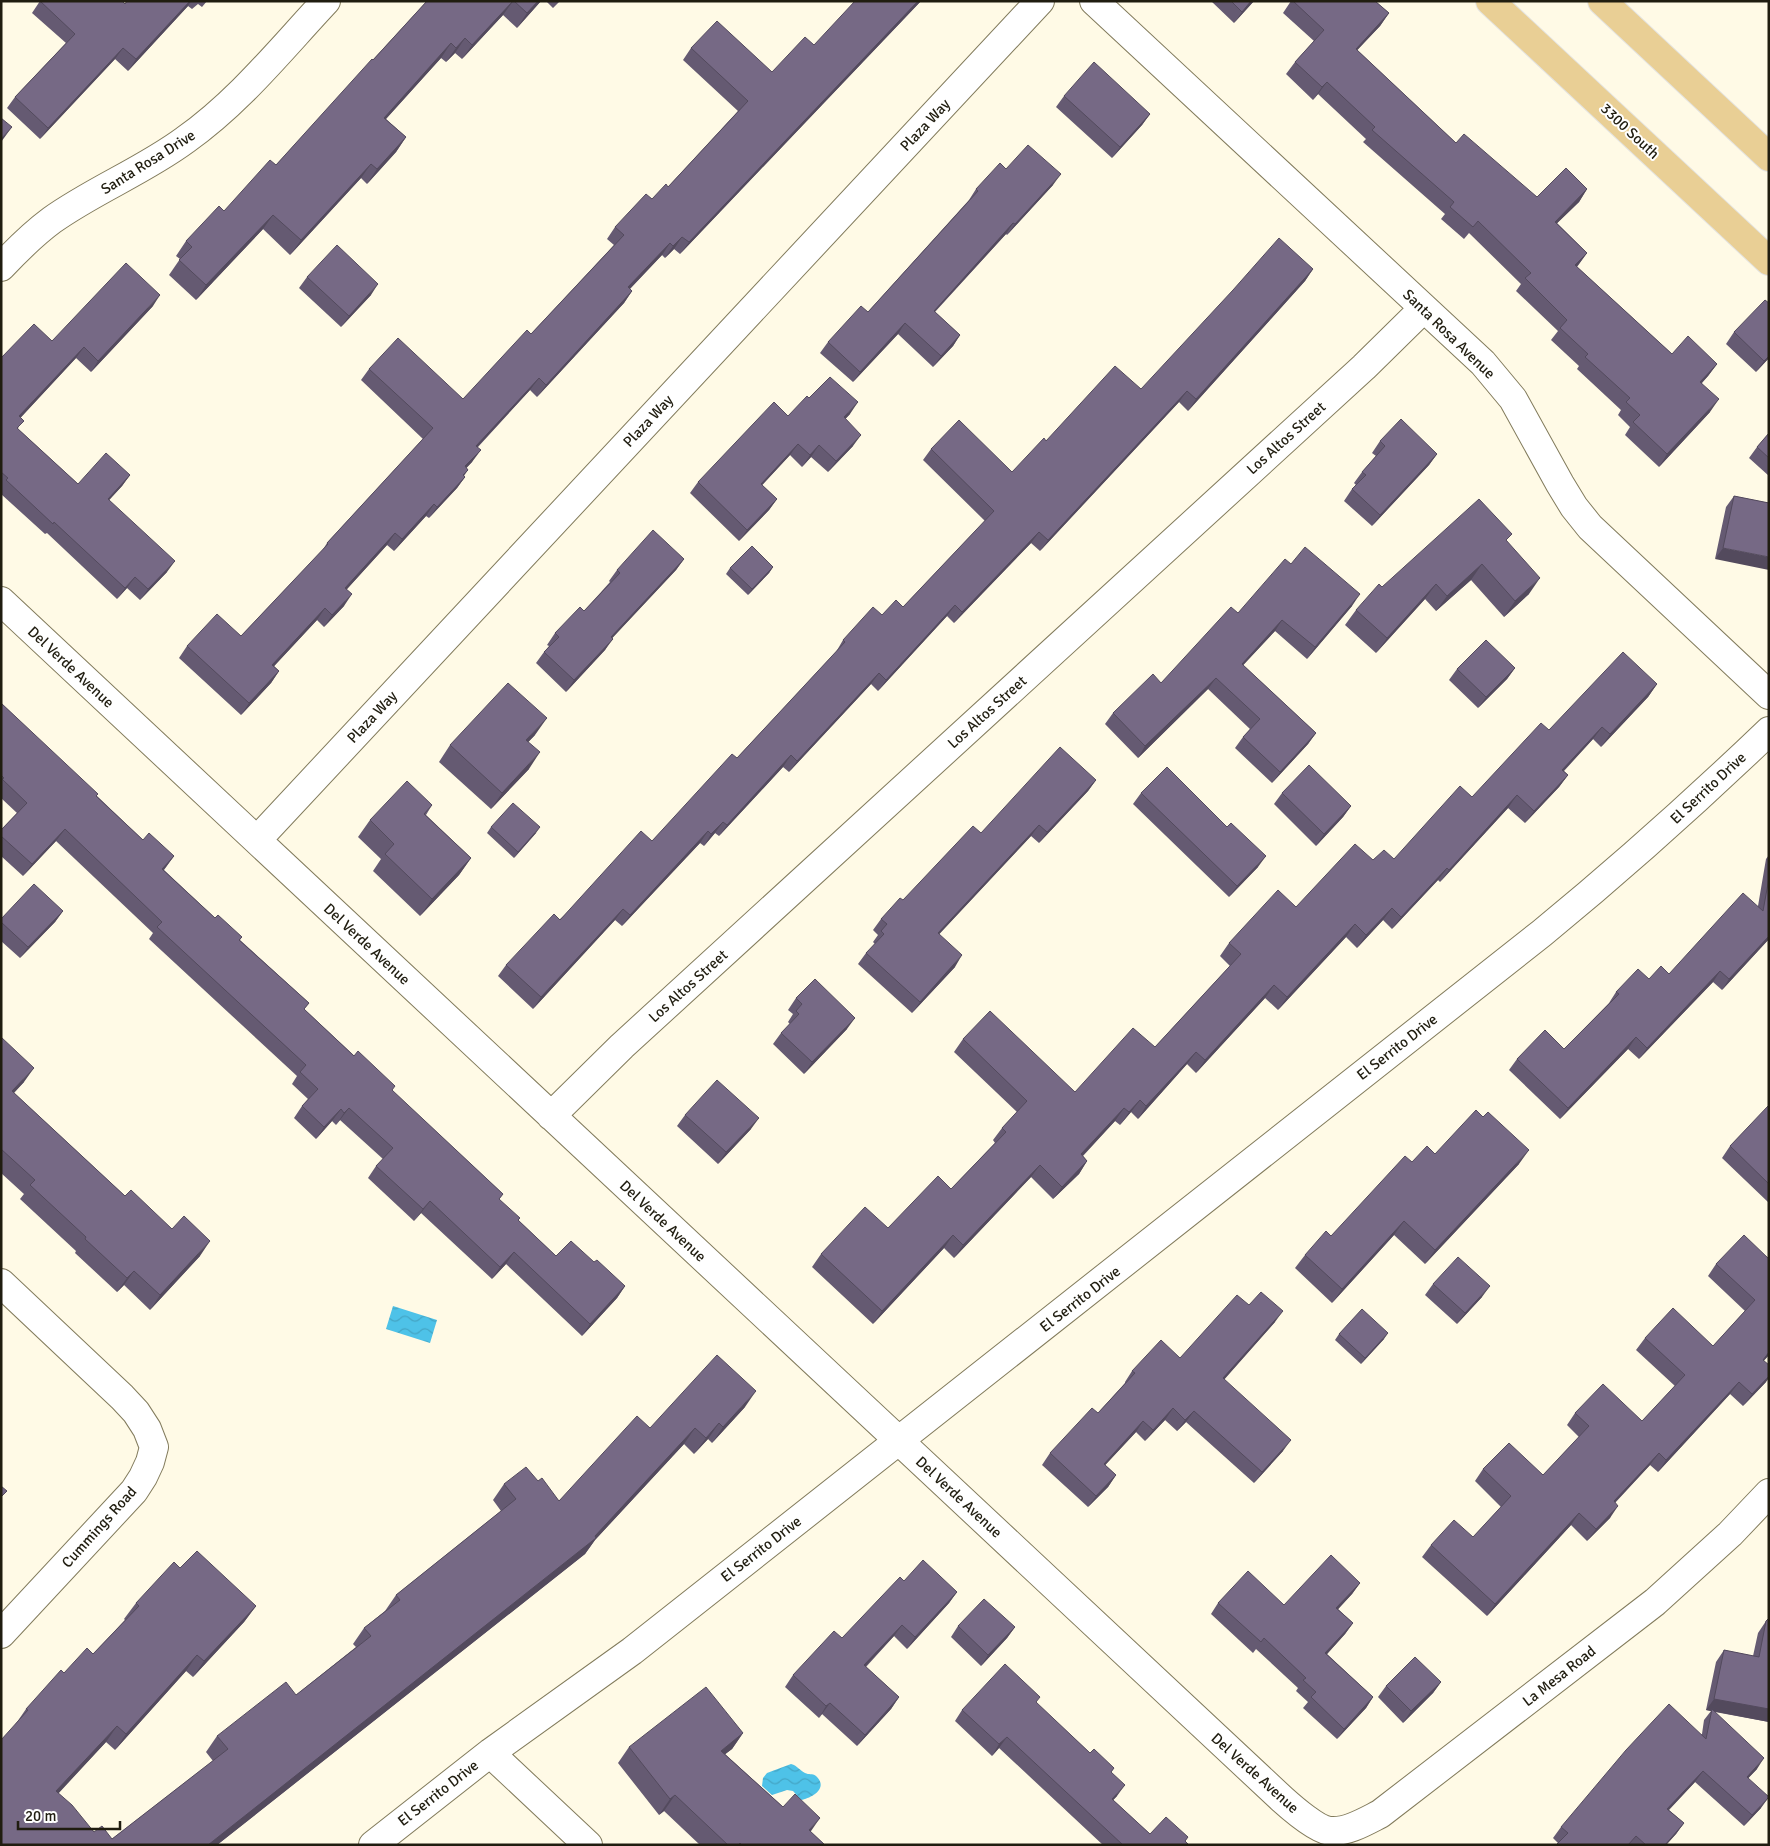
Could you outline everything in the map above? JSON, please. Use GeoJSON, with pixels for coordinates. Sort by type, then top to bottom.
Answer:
{"type":"FeatureCollection","features":[{"type":"Feature","properties":{"kind":"main road","name":"3300 South"},"geometry":{"type":"LineString","coordinates":[[1490,1],[1769,261]]}},
{"type":"Feature","properties":{"kind":"main road"},"geometry":{"type":"LineString","coordinates":[[1602,1],[1769,157]]}},
{"type":"Feature","properties":{"kind":"street","name":"Santa Rosa Drive"},"geometry":{"type":"LineString","coordinates":[[1,267],[30,237],[52,220],[162,156],[204,126],[242,92],[326,1]]}},
{"type":"Feature","properties":{"kind":"street","name":"Plaza Way"},"geometry":{"type":"LineString","coordinates":[[257,840],[1040,1]]}},
{"type":"Feature","properties":{"kind":"street","name":"Santa Rosa Avenue"},"geometry":{"type":"LineString","coordinates":[[1094,1],[1483,363],[1513,400],[1560,484],[1574,507],[1590,527],[1769,695]]}},
{"type":"Feature","properties":{"kind":"street","name":"Los Altos Street"},"geometry":{"type":"LineString","coordinates":[[551,1116],[622,1046],[1356,374],[1424,308]]}},
{"type":"Feature","properties":{"kind":"street","name":"Del Verde Avenue"},"geometry":{"type":"LineString","coordinates":[[1,601],[1282,1799],[1313,1823],[1330,1832]]}},
{"type":"Feature","properties":{"kind":"street","name":"El Serrito Drive"},"geometry":{"type":"LineString","coordinates":[[373,1845],[490,1753],[632,1651],[1587,896],[1666,827],[1769,731]]}},
{"type":"Feature","properties":{"kind":"street","name":"Cummings Road"},"geometry":{"type":"LineString","coordinates":[[1,1284],[122,1397],[136,1412],[147,1429],[154,1446],[150,1462],[134,1491],[1,1634]]}},
{"type":"Feature","properties":{"kind":"street","name":"La Mesa Road"},"geometry":{"type":"LineString","coordinates":[[1330,1832],[1348,1828],[1380,1814],[1655,1602],[1730,1534],[1769,1493]]}},
{"type":"Feature","properties":{"kind":"street"},"geometry":{"type":"LineString","coordinates":[[490,1753],[588,1845]]}},
{"type":"Feature","properties":{"kind":"water"},"geometry":{"type":"Polygon","coordinates":[[[393,1306],[437,1320],[430,1343],[386,1329],[393,1306]]]}},
{"type":"Feature","properties":{"kind":"water"},"geometry":{"type":"Polygon","coordinates":[[[791,1764],[805,1773],[816,1776],[820,1780],[821,1785],[818,1792],[801,1800],[793,1791],[787,1790],[772,1795],[762,1786],[763,1778],[767,1773],[791,1764]]]}},
{"type":"Feature","properties":{"kind":"building"},"geometry":{"type":"Polygon","coordinates":[[[40,1],[122,1],[125,4],[127,1],[190,1],[136,59],[123,48],[48,128],[15,97],[75,34],[40,1]]]}},
{"type":"Feature","properties":{"kind":"building"},"geometry":{"type":"Polygon","coordinates":[[[427,1],[513,1],[472,45],[465,38],[456,48],[451,43],[384,118],[406,137],[377,169],[371,164],[301,240],[273,215],[206,285],[179,260],[192,247],[186,241],[219,206],[224,211],[270,160],[276,165],[427,1]]]}},
{"type":"Feature","properties":{"kind":"building"},"geometry":{"type":"Polygon","coordinates":[[[514,1],[538,1],[527,13],[514,1]]]}},
{"type":"Feature","properties":{"kind":"building"},"geometry":{"type":"Polygon","coordinates":[[[855,1],[918,1],[689,242],[682,237],[673,246],[670,243],[628,287],[632,291],[546,385],[539,378],[476,446],[481,450],[465,466],[468,470],[463,475],[465,477],[437,507],[434,504],[402,539],[395,533],[345,588],[352,594],[332,615],[325,608],[272,665],[279,671],[249,703],[187,646],[217,614],[241,636],[328,544],[433,428],[369,369],[398,338],[463,399],[527,330],[531,334],[624,235],[615,227],[646,194],[652,199],[666,184],[668,187],[748,101],[691,48],[717,21],[772,72],[805,37],[814,45],[855,1]]]}},
{"type":"Feature","properties":{"kind":"building"},"geometry":{"type":"Polygon","coordinates":[[[1231,1],[1251,1],[1242,12],[1231,1]]]}},
{"type":"Feature","properties":{"kind":"building"},"geometry":{"type":"Polygon","coordinates":[[[1293,1],[1375,1],[1389,13],[1356,49],[1456,143],[1464,134],[1537,197],[1566,168],[1587,189],[1555,222],[1587,253],[1575,265],[1672,354],[1688,336],[1717,364],[1700,382],[1719,399],[1667,454],[1633,422],[1640,415],[1626,402],[1630,398],[1585,357],[1588,354],[1560,328],[1567,320],[1525,278],[1531,273],[1478,221],[1473,227],[1450,207],[1454,202],[1372,130],[1375,127],[1327,82],[1322,87],[1295,62],[1324,30],[1293,1]]]}},
{"type":"Feature","properties":{"kind":"building"},"geometry":{"type":"Polygon","coordinates":[[[1094,62],[1150,114],[1120,147],[1064,96],[1094,62]]]}},
{"type":"Feature","properties":{"kind":"building"},"geometry":{"type":"Polygon","coordinates":[[[1,118],[12,127],[1,139],[1,118]]]}},
{"type":"Feature","properties":{"kind":"building"},"geometry":{"type":"Polygon","coordinates":[[[1028,145],[1061,174],[1015,224],[1013,223],[934,311],[960,335],[941,356],[905,323],[860,372],[828,342],[861,306],[868,312],[978,191],[976,189],[1000,163],[1006,169],[1028,145]]]}},
{"type":"Feature","properties":{"kind":"building"},"geometry":{"type":"Polygon","coordinates":[[[1279,238],[1313,269],[1196,399],[1187,391],[1048,540],[1039,532],[962,612],[955,605],[886,680],[879,673],[797,761],[791,755],[727,825],[723,822],[711,834],[708,831],[630,915],[623,909],[541,997],[506,965],[554,914],[560,920],[641,831],[652,841],[732,754],[737,758],[845,642],[843,640],[873,607],[882,615],[896,600],[903,607],[994,511],[931,449],[959,420],[1012,472],[1044,438],[1046,441],[1115,366],[1141,389],[1279,238]]]}},
{"type":"Feature","properties":{"kind":"building"},"geometry":{"type":"Polygon","coordinates":[[[337,245],[378,284],[349,316],[307,277],[337,245]]]}},
{"type":"Feature","properties":{"kind":"building"},"geometry":{"type":"Polygon","coordinates":[[[126,263],[160,295],[98,361],[84,347],[19,416],[24,421],[17,428],[78,484],[106,453],[130,475],[108,499],[175,561],[148,589],[135,577],[125,588],[54,522],[53,524],[6,480],[8,478],[1,472],[1,358],[34,324],[52,341],[126,263]]]}},
{"type":"Feature","properties":{"kind":"building"},"geometry":{"type":"Polygon","coordinates":[[[1765,300],[1769,303],[1769,356],[1764,361],[1734,332],[1765,300]]]}},
{"type":"Feature","properties":{"kind":"building"},"geometry":{"type":"Polygon","coordinates":[[[830,377],[858,402],[844,417],[861,435],[836,461],[819,445],[810,455],[798,444],[761,484],[777,499],[747,530],[698,482],[774,402],[788,416],[807,396],[809,398],[830,377]]]}},
{"type":"Feature","properties":{"kind":"building"},"geometry":{"type":"Polygon","coordinates":[[[1401,419],[1437,454],[1380,515],[1352,489],[1366,475],[1362,472],[1385,446],[1380,441],[1401,419]]]}},
{"type":"Feature","properties":{"kind":"building"},"geometry":{"type":"Polygon","coordinates":[[[1769,433],[1769,458],[1757,447],[1769,433]]]}},
{"type":"Feature","properties":{"kind":"building"},"geometry":{"type":"Polygon","coordinates":[[[1734,496],[1769,503],[1769,557],[1723,548],[1734,496]]]}},
{"type":"Feature","properties":{"kind":"building"},"geometry":{"type":"Polygon","coordinates":[[[1479,499],[1512,534],[1506,540],[1540,578],[1515,601],[1482,564],[1447,596],[1436,584],[1387,638],[1356,610],[1379,584],[1382,587],[1479,499]]]}},
{"type":"Feature","properties":{"kind":"building"},"geometry":{"type":"Polygon","coordinates":[[[653,530],[684,559],[611,637],[613,639],[574,680],[544,652],[559,637],[555,633],[580,607],[584,611],[620,573],[617,570],[653,530]]]}},
{"type":"Feature","properties":{"kind":"building"},"geometry":{"type":"Polygon","coordinates":[[[752,546],[773,567],[752,589],[730,568],[752,546]]]}},
{"type":"Feature","properties":{"kind":"building"},"geometry":{"type":"Polygon","coordinates":[[[1305,547],[1360,594],[1315,647],[1282,620],[1242,664],[1316,733],[1280,772],[1243,737],[1260,719],[1216,678],[1145,746],[1113,713],[1153,674],[1161,683],[1231,607],[1238,613],[1285,559],[1291,564],[1305,547]]]}},
{"type":"Feature","properties":{"kind":"building"},"geometry":{"type":"Polygon","coordinates":[[[1486,640],[1515,668],[1486,697],[1457,669],[1486,640]]]}},
{"type":"Feature","properties":{"kind":"building"},"geometry":{"type":"Polygon","coordinates":[[[1623,652],[1657,684],[1610,734],[1602,727],[1562,770],[1568,775],[1534,811],[1517,795],[1449,870],[1447,868],[1401,917],[1392,908],[1366,935],[1355,924],[1287,997],[1274,985],[1205,1060],[1196,1052],[1146,1106],[1140,1100],[1129,1112],[1124,1108],[1081,1154],[1087,1161],[1062,1187],[1040,1165],[963,1245],[953,1235],[882,1311],[821,1254],[865,1207],[888,1228],[938,1176],[951,1189],[1006,1132],[1002,1128],[1027,1101],[963,1039],[990,1011],[1075,1092],[1133,1028],[1155,1047],[1241,954],[1229,943],[1278,890],[1296,907],[1355,844],[1373,860],[1384,850],[1394,859],[1460,786],[1472,797],[1541,723],[1549,730],[1623,652]]]}},
{"type":"Feature","properties":{"kind":"building"},"geometry":{"type":"Polygon","coordinates":[[[508,683],[547,718],[526,740],[540,752],[502,793],[450,745],[508,683]]]}},
{"type":"Feature","properties":{"kind":"building"},"geometry":{"type":"Polygon","coordinates":[[[1,703],[98,794],[96,796],[143,840],[149,833],[174,856],[162,869],[215,918],[218,915],[242,937],[239,940],[309,1003],[304,1009],[354,1056],[358,1051],[395,1086],[392,1090],[503,1194],[499,1199],[556,1256],[571,1241],[594,1262],[597,1260],[625,1286],[590,1324],[514,1252],[500,1267],[430,1201],[423,1209],[376,1166],[393,1148],[349,1108],[344,1113],[341,1109],[324,1127],[302,1106],[318,1089],[300,1072],[306,1065],[157,927],[162,922],[65,829],[32,864],[1,836],[1,830],[27,803],[2,779],[4,778],[1,775],[1,703]]]}},
{"type":"Feature","properties":{"kind":"building"},"geometry":{"type":"Polygon","coordinates":[[[1060,747],[1096,780],[1047,832],[1039,825],[938,933],[962,955],[920,1002],[866,953],[884,934],[881,931],[887,924],[881,919],[900,898],[903,900],[973,826],[981,833],[1060,747]]]}},
{"type":"Feature","properties":{"kind":"building"},"geometry":{"type":"Polygon","coordinates":[[[1309,765],[1351,806],[1324,834],[1282,793],[1309,765]]]}},
{"type":"Feature","properties":{"kind":"building"},"geometry":{"type":"Polygon","coordinates":[[[1167,767],[1227,827],[1231,823],[1266,856],[1237,886],[1141,793],[1167,767]]]}},
{"type":"Feature","properties":{"kind":"building"},"geometry":{"type":"Polygon","coordinates":[[[407,781],[432,805],[424,814],[471,858],[432,899],[385,854],[394,844],[370,820],[407,781]]]}},
{"type":"Feature","properties":{"kind":"building"},"geometry":{"type":"Polygon","coordinates":[[[513,803],[540,827],[518,852],[491,827],[513,803]]]}},
{"type":"Feature","properties":{"kind":"building"},"geometry":{"type":"Polygon","coordinates":[[[1769,878],[1769,936],[1729,979],[1720,971],[1647,1048],[1636,1037],[1568,1108],[1517,1059],[1545,1030],[1564,1049],[1619,994],[1616,992],[1638,969],[1649,979],[1661,966],[1669,974],[1743,893],[1763,911],[1769,878]]]}},
{"type":"Feature","properties":{"kind":"building"},"geometry":{"type":"Polygon","coordinates":[[[34,884],[63,911],[28,947],[1,922],[1,919],[34,884]]]}},
{"type":"Feature","properties":{"kind":"building"},"geometry":{"type":"Polygon","coordinates":[[[815,979],[855,1018],[812,1062],[781,1033],[799,1014],[796,1011],[802,1004],[796,998],[815,979]]]}},
{"type":"Feature","properties":{"kind":"building"},"geometry":{"type":"Polygon","coordinates":[[[1,1037],[34,1068],[12,1091],[125,1196],[131,1190],[172,1229],[184,1216],[210,1241],[160,1295],[134,1271],[127,1278],[30,1185],[35,1180],[1,1149],[1,1037]]]}},
{"type":"Feature","properties":{"kind":"building"},"geometry":{"type":"Polygon","coordinates":[[[717,1080],[759,1118],[726,1152],[685,1115],[717,1080]]]}},
{"type":"Feature","properties":{"kind":"building"},"geometry":{"type":"Polygon","coordinates":[[[1769,1107],[1769,1184],[1730,1146],[1769,1107]]]}},
{"type":"Feature","properties":{"kind":"building"},"geometry":{"type":"Polygon","coordinates":[[[1476,1110],[1483,1117],[1488,1112],[1529,1150],[1435,1250],[1404,1221],[1342,1289],[1305,1255],[1326,1231],[1331,1236],[1405,1156],[1412,1162],[1427,1146],[1435,1154],[1476,1110]]]}},
{"type":"Feature","properties":{"kind":"building"},"geometry":{"type":"Polygon","coordinates":[[[1744,1235],[1769,1259],[1769,1352],[1763,1360],[1769,1365],[1769,1376],[1752,1394],[1739,1382],[1666,1460],[1659,1453],[1614,1501],[1618,1506],[1596,1529],[1579,1513],[1495,1604],[1431,1545],[1454,1520],[1473,1537],[1511,1496],[1483,1469],[1509,1443],[1543,1475],[1589,1426],[1575,1413],[1603,1384],[1642,1421],[1685,1375],[1645,1338],[1673,1308],[1713,1346],[1755,1300],[1716,1264],[1744,1235]]]}},
{"type":"Feature","properties":{"kind":"building"},"geometry":{"type":"Polygon","coordinates":[[[1458,1257],[1490,1286],[1465,1313],[1433,1284],[1458,1257]]]}},
{"type":"Feature","properties":{"kind":"building"},"geometry":{"type":"Polygon","coordinates":[[[1261,1292],[1283,1311],[1223,1378],[1291,1440],[1262,1472],[1194,1411],[1185,1420],[1173,1408],[1153,1430],[1143,1421],[1104,1464],[1116,1475],[1096,1496],[1050,1453],[1092,1408],[1098,1413],[1135,1373],[1132,1371],[1161,1340],[1180,1358],[1237,1295],[1249,1305],[1261,1292]]]}},
{"type":"Feature","properties":{"kind":"building"},"geometry":{"type":"Polygon","coordinates":[[[1362,1309],[1388,1333],[1365,1358],[1339,1334],[1362,1309]]]}},
{"type":"Feature","properties":{"kind":"building"},"geometry":{"type":"Polygon","coordinates":[[[717,1355],[756,1391],[723,1427],[719,1423],[706,1438],[695,1428],[595,1536],[596,1538],[208,1845],[1,1845],[1,1740],[61,1670],[64,1673],[87,1648],[93,1654],[139,1606],[136,1603],[174,1562],[180,1568],[197,1551],[256,1606],[204,1661],[197,1655],[126,1734],[117,1726],[56,1791],[72,1805],[94,1832],[102,1826],[112,1839],[228,1749],[217,1736],[286,1682],[296,1695],[371,1636],[364,1628],[400,1600],[396,1595],[516,1499],[504,1484],[526,1467],[538,1481],[542,1478],[559,1501],[637,1416],[650,1428],[717,1355]]]}},
{"type":"Feature","properties":{"kind":"building"},"geometry":{"type":"Polygon","coordinates":[[[1,1486],[7,1491],[1,1497],[1,1486]]]}},
{"type":"Feature","properties":{"kind":"building"},"geometry":{"type":"Polygon","coordinates":[[[1331,1555],[1360,1583],[1336,1608],[1353,1623],[1325,1653],[1373,1697],[1344,1729],[1311,1697],[1316,1692],[1303,1680],[1306,1678],[1264,1638],[1261,1642],[1218,1603],[1248,1571],[1284,1605],[1331,1555]]]}},
{"type":"Feature","properties":{"kind":"building"},"geometry":{"type":"Polygon","coordinates":[[[923,1560],[957,1592],[915,1637],[902,1625],[864,1665],[899,1697],[865,1735],[830,1703],[826,1706],[793,1675],[834,1631],[842,1638],[900,1577],[904,1581],[923,1560]]]}},
{"type":"Feature","properties":{"kind":"building"},"geometry":{"type":"Polygon","coordinates":[[[984,1599],[1015,1627],[988,1655],[958,1626],[984,1599]]]}},
{"type":"Feature","properties":{"kind":"building"},"geometry":{"type":"Polygon","coordinates":[[[1769,1618],[1769,1709],[1714,1699],[1724,1650],[1759,1657],[1766,1621],[1769,1618]]]}},
{"type":"Feature","properties":{"kind":"building"},"geometry":{"type":"Polygon","coordinates":[[[1415,1657],[1441,1682],[1411,1711],[1386,1686],[1415,1657]]]}},
{"type":"Feature","properties":{"kind":"building"},"geometry":{"type":"Polygon","coordinates":[[[1005,1664],[1040,1697],[1036,1702],[1090,1753],[1094,1749],[1114,1768],[1111,1772],[1125,1785],[1112,1799],[1150,1834],[1166,1817],[1188,1837],[1185,1841],[1189,1845],[1123,1845],[1007,1737],[999,1744],[962,1710],[1005,1664]]]}},
{"type":"Feature","properties":{"kind":"building"},"geometry":{"type":"Polygon","coordinates":[[[706,1687],[743,1733],[721,1751],[783,1807],[795,1794],[820,1818],[809,1830],[825,1845],[742,1845],[740,1843],[738,1845],[728,1845],[675,1795],[670,1799],[629,1747],[706,1687]]]}},
{"type":"Feature","properties":{"kind":"building"},"geometry":{"type":"Polygon","coordinates":[[[1669,1704],[1706,1739],[1712,1709],[1764,1758],[1747,1777],[1769,1797],[1752,1815],[1703,1771],[1667,1809],[1684,1823],[1665,1845],[1646,1845],[1636,1836],[1628,1845],[1556,1845],[1568,1833],[1561,1827],[1626,1750],[1669,1704]]]}}]}
